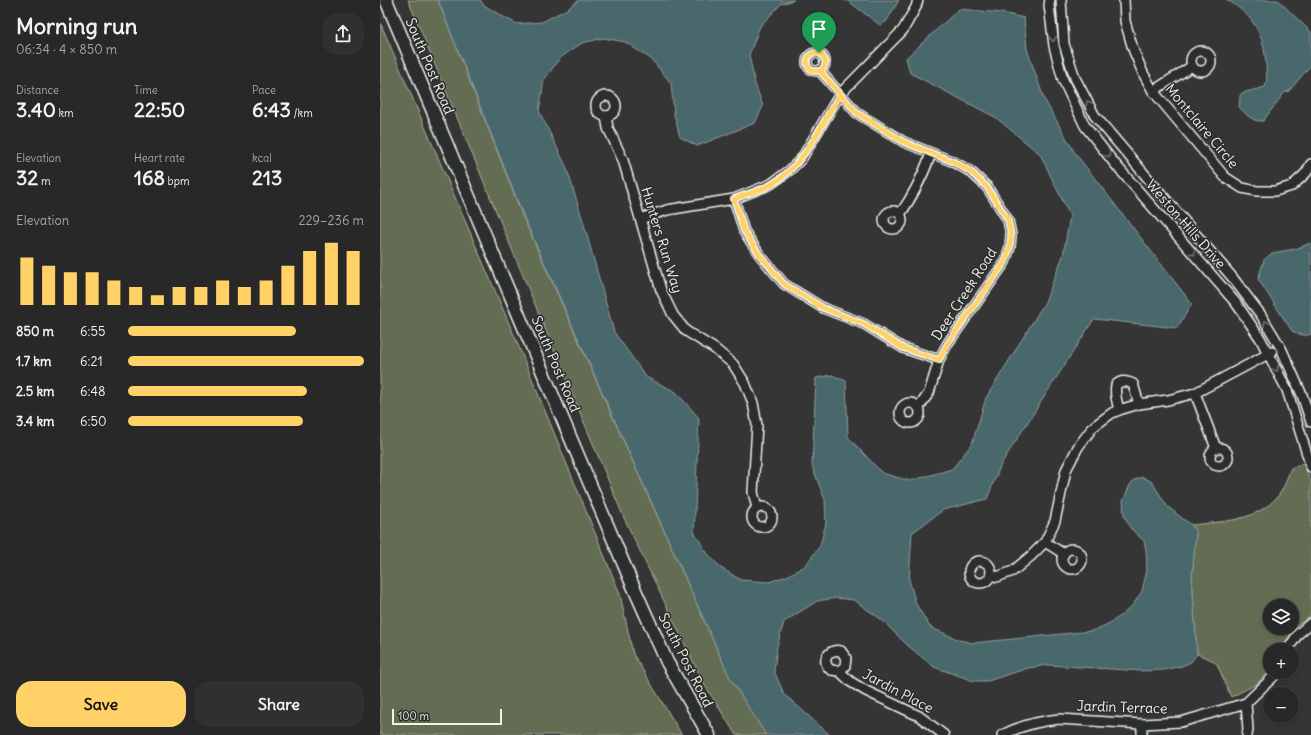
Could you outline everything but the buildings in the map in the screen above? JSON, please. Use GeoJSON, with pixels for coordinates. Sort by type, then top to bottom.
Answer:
{"type":"FeatureCollection","features":[{"type":"Feature","properties":{"kind":"street","name":"South Post Road"},"geometry":{"type":"LineString","coordinates":[[386,0],[666,662],[709,735]]}},
{"type":"Feature","properties":{"kind":"street"},"geometry":{"type":"LineString","coordinates":[[640,219],[667,210],[734,199],[771,184],[790,170],[802,158],[840,94],[902,30],[916,7],[918,0]]}},
{"type":"Feature","properties":{"kind":"street","name":"Weston Hills Drive"},"geometry":{"type":"LineString","coordinates":[[1050,0],[1050,12],[1056,53],[1063,80],[1085,126],[1115,164],[1236,303],[1260,338],[1287,390],[1311,466]]}},
{"type":"Feature","properties":{"kind":"street","name":"Weston Hills Drive"},"geometry":{"type":"LineString","coordinates":[[1061,0],[1060,5],[1064,44],[1075,78],[1095,116],[1232,278],[1261,315],[1281,348],[1302,396],[1311,422]]}},
{"type":"Feature","properties":{"kind":"street","name":"Montclaire Circle"},"geometry":{"type":"LineString","coordinates":[[1124,0],[1125,21],[1133,49],[1143,73],[1153,91],[1225,178],[1242,188],[1257,191],[1275,191],[1292,186],[1306,173],[1311,164]]}},
{"type":"Feature","properties":{"kind":"street"},"geometry":{"type":"LineString","coordinates":[[1153,91],[1192,66]]}},
{"type":"Feature","properties":{"kind":"street","name":"Deer Creek Road"},"geometry":{"type":"LineString","coordinates":[[820,71],[857,113],[876,126],[904,142],[954,162],[971,172],[987,187],[1008,220],[1011,235],[1010,247],[1005,262],[948,343],[939,360],[929,393],[919,407]]}},
{"type":"Feature","properties":{"kind":"street","name":"Hunters Run Way"},"geometry":{"type":"LineString","coordinates":[[606,116],[608,128],[623,160],[661,290],[673,315],[686,331],[715,349],[733,364],[745,383],[753,403],[757,425],[753,492],[757,508]]}},
{"type":"Feature","properties":{"kind":"street"},"geometry":{"type":"LineString","coordinates":[[900,214],[921,179],[931,154]]}},
{"type":"Feature","properties":{"kind":"street"},"geometry":{"type":"LineString","coordinates":[[734,199],[744,231],[759,254],[784,284],[823,308],[864,324],[903,348],[939,360]]}},
{"type":"Feature","properties":{"kind":"street"},"geometry":{"type":"LineString","coordinates":[[991,574],[997,577],[1013,571],[1045,542],[1055,521],[1066,470],[1078,446],[1093,427],[1112,413],[1119,410],[1139,404],[1168,400],[1195,393],[1281,348]]}},
{"type":"Feature","properties":{"kind":"street"},"geometry":{"type":"LineString","coordinates":[[1119,410],[1115,390],[1116,385],[1123,381],[1128,381],[1133,384],[1139,404]]}},
{"type":"Feature","properties":{"kind":"street"},"geometry":{"type":"LineString","coordinates":[[1195,393],[1216,448]]}},
{"type":"Feature","properties":{"kind":"street"},"geometry":{"type":"LineString","coordinates":[[1045,542],[1064,554]]}},
{"type":"Feature","properties":{"kind":"street"},"geometry":{"type":"LineString","coordinates":[[1292,643],[1299,633],[1311,623]]}},
{"type":"Feature","properties":{"kind":"street","name":"Jardin Place"},"geometry":{"type":"LineString","coordinates":[[839,671],[851,682],[866,691],[919,716],[944,735]]}},
{"type":"Feature","properties":{"kind":"street","name":"Jardin Terrace"},"geometry":{"type":"LineString","coordinates":[[1002,735],[1024,726],[1045,720],[1059,719],[1142,724],[1181,722],[1246,703],[1271,679]]}},
{"type":"Feature","properties":{"kind":"street"},"geometry":{"type":"LineString","coordinates":[[1246,703],[1247,735]]}},
{"type":"Feature","properties":{"kind":"street"},"geometry":{"type":"LineString","coordinates":[[1142,724],[1142,735]]}},
{"type":"Feature","properties":{"kind":"green space"},"geometry":{"type":"Polygon","coordinates":[[[408,0],[438,0],[523,217],[730,678],[766,735],[736,735],[704,684],[624,518],[408,0]]]}},
{"type":"Feature","properties":{"kind":"green space"},"geometry":{"type":"Polygon","coordinates":[[[380,22],[514,335],[620,594],[633,654],[682,735],[380,735],[380,22]]]}},
{"type":"Feature","properties":{"kind":"green space"},"geometry":{"type":"Polygon","coordinates":[[[1303,463],[1311,482],[1311,615],[1299,624],[1299,599],[1263,599],[1263,635],[1290,635],[1284,643],[1263,643],[1263,677],[1257,684],[1231,697],[1217,664],[1208,658],[1197,654],[1192,577],[1196,533],[1192,525],[1227,521],[1249,516],[1269,505],[1278,496],[1284,486],[1291,468],[1303,463]]]}},
{"type":"Feature","properties":{"kind":"water"},"geometry":{"type":"Polygon","coordinates":[[[438,0],[480,0],[484,5],[517,24],[542,22],[567,9],[579,0],[794,0],[781,4],[760,26],[749,55],[755,84],[763,106],[755,123],[697,146],[680,137],[674,114],[671,83],[651,59],[625,42],[604,38],[582,43],[560,58],[544,80],[539,111],[566,166],[614,332],[646,377],[676,392],[699,418],[694,532],[708,554],[721,568],[741,580],[769,582],[787,576],[805,566],[820,546],[826,523],[825,500],[812,466],[816,378],[832,375],[846,381],[848,437],[882,473],[910,481],[952,469],[972,444],[986,398],[1045,302],[1063,256],[1070,216],[1040,154],[995,117],[910,73],[906,58],[959,9],[1003,13],[1024,18],[1027,49],[1044,99],[1075,153],[1192,304],[1177,328],[1094,319],[1001,464],[987,499],[943,510],[912,533],[909,580],[916,604],[930,627],[959,640],[973,643],[1092,631],[1108,624],[1122,615],[1133,605],[1142,591],[1147,570],[1144,541],[1131,529],[1124,515],[1123,501],[1130,485],[1134,480],[1143,477],[1152,482],[1167,506],[1192,525],[1196,533],[1192,577],[1197,654],[1191,662],[1182,666],[1164,670],[1142,671],[1048,665],[1028,668],[988,681],[974,681],[934,667],[907,645],[882,620],[854,600],[836,598],[817,601],[784,622],[777,646],[774,671],[784,694],[830,735],[766,735],[730,678],[525,220],[438,0]]]}},
{"type":"Feature","properties":{"kind":"water"},"geometry":{"type":"Polygon","coordinates":[[[843,0],[899,0],[886,22],[880,25],[848,1],[843,0]]]}},
{"type":"Feature","properties":{"kind":"water"},"geometry":{"type":"Polygon","coordinates":[[[1227,0],[1278,0],[1311,32],[1311,65],[1289,91],[1284,93],[1263,121],[1253,119],[1239,107],[1240,96],[1242,93],[1265,87],[1267,76],[1263,44],[1251,19],[1227,0]]]}},
{"type":"Feature","properties":{"kind":"water"},"geometry":{"type":"Polygon","coordinates":[[[1311,243],[1311,334],[1304,335],[1292,331],[1258,279],[1264,260],[1272,253],[1295,249],[1311,243]]]}},
{"type":"Feature","properties":{"kind":"route"},"geometry":{"type":"LineString","coordinates":[[819,53],[809,56],[806,63],[807,66],[813,71],[820,71],[857,113],[904,142],[954,162],[971,172],[987,187],[1008,220],[1011,235],[1010,247],[1005,262],[948,343],[939,360],[903,348],[864,324],[823,308],[784,284],[759,254],[744,231],[734,199],[771,184],[790,170],[802,158],[840,94],[820,71],[825,66],[826,62],[825,58],[819,53]]}}]}
